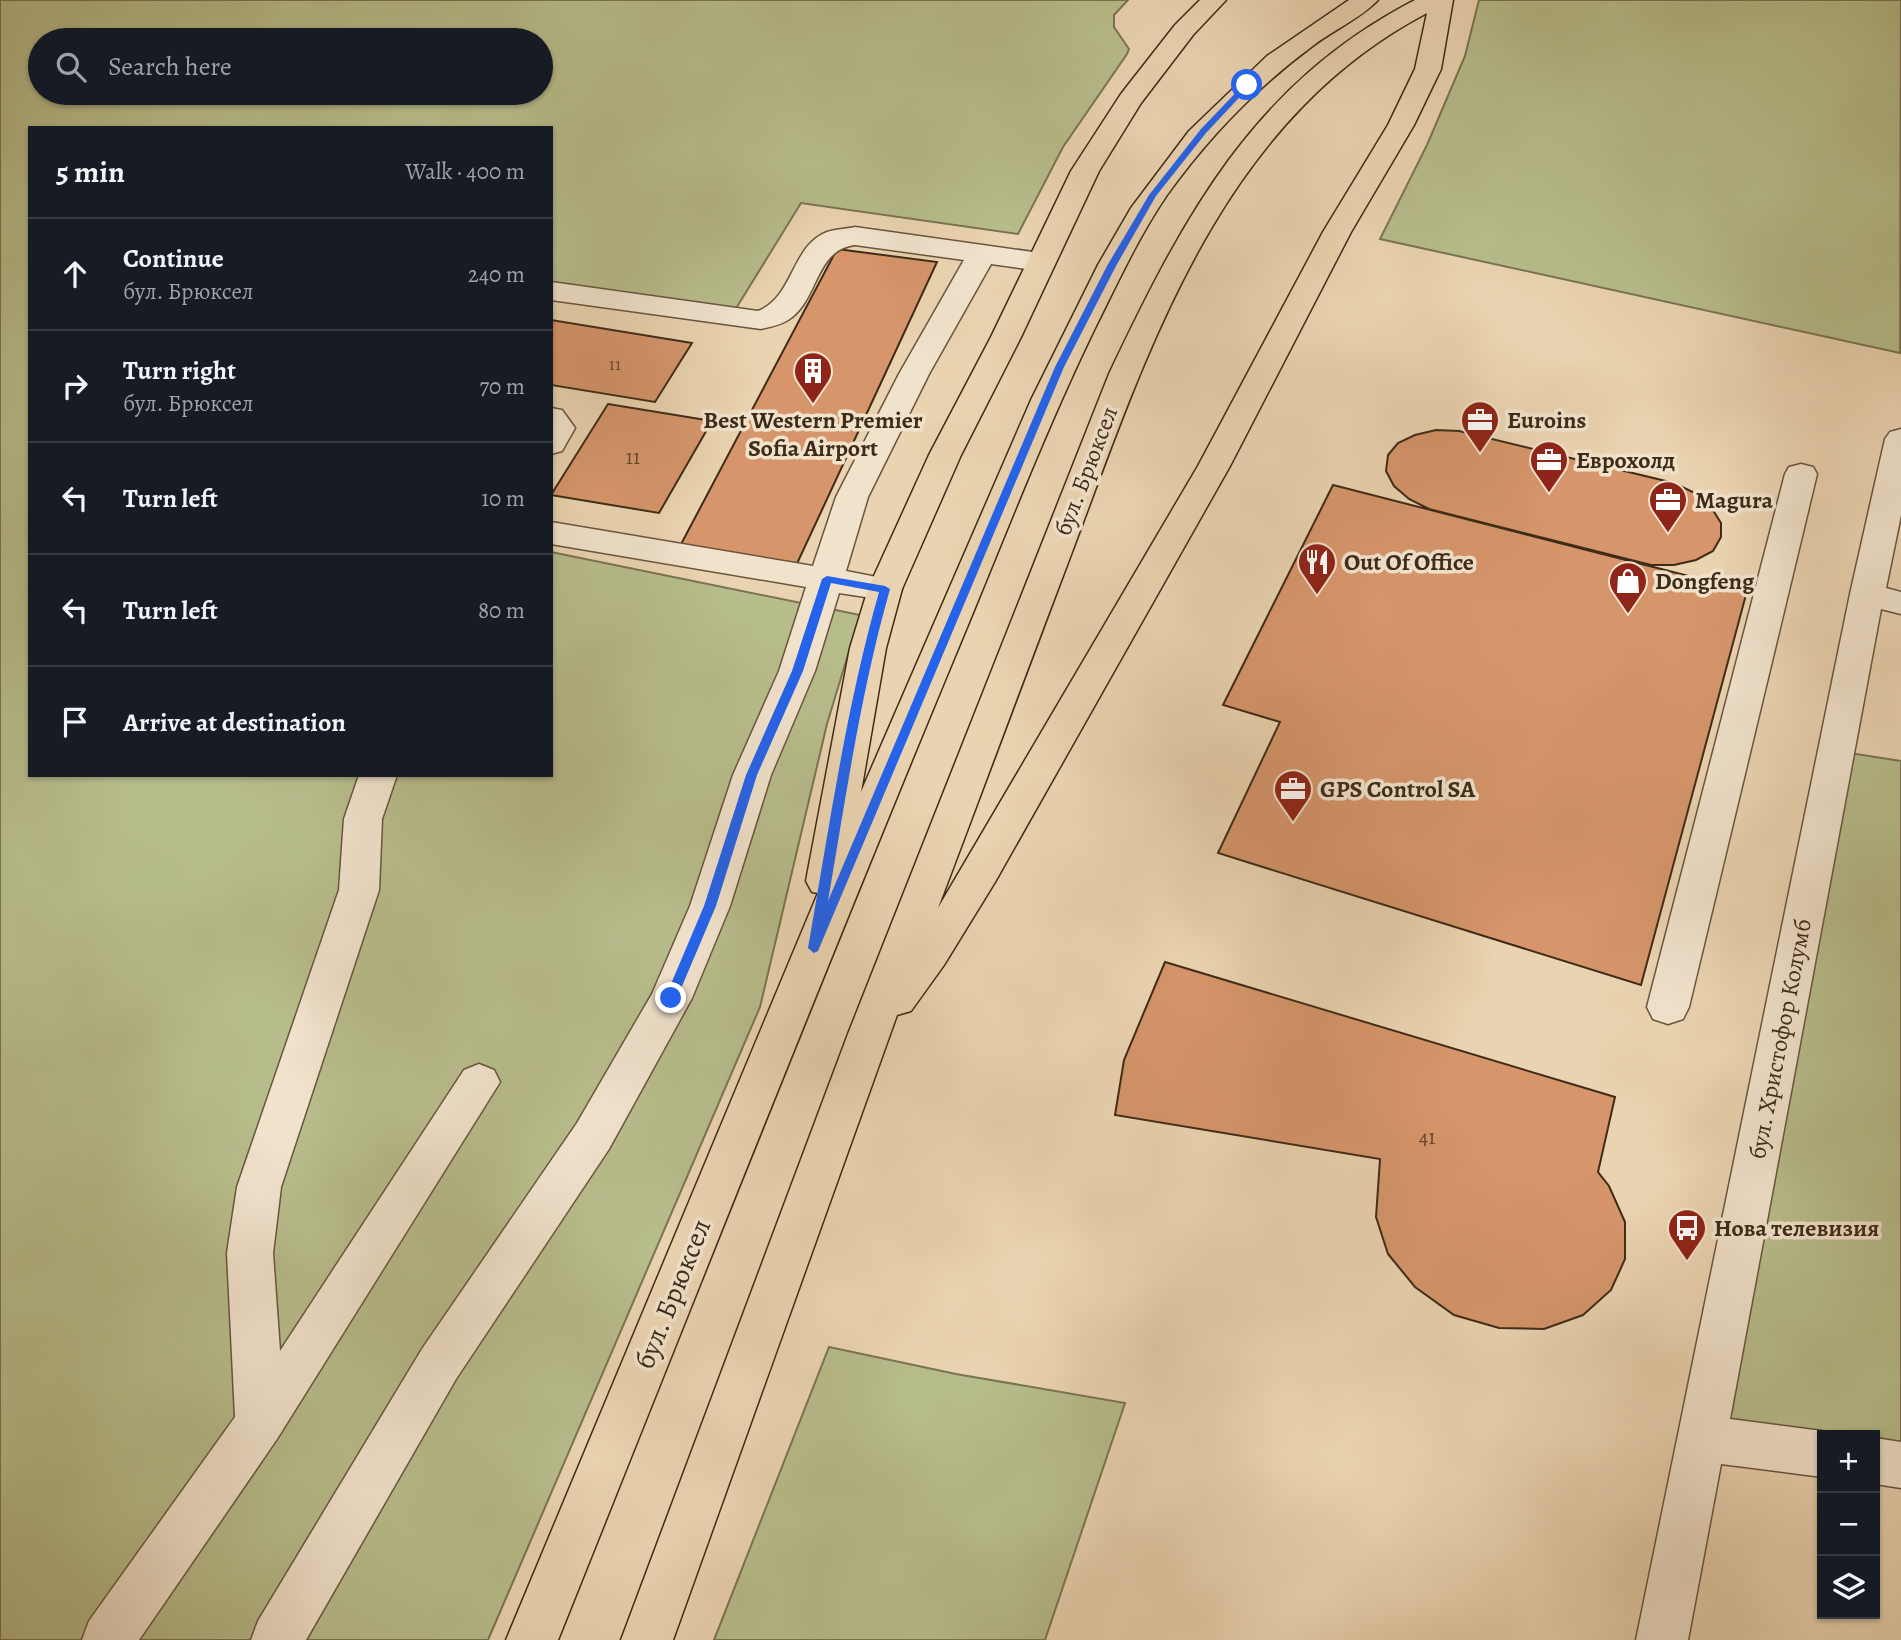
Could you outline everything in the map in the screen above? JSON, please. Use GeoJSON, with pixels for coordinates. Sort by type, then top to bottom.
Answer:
{"type":"FeatureCollection","features":[{"type":"Feature","properties":{"kind":"main road","name":"бул. Брюксел"},"geometry":{"type":"LineString","coordinates":[[814,948],[868,648],[885,589],[946,455],[1085,171],[1130,100],[1184,30],[1214,0]]}},
{"type":"Feature","properties":{"kind":"main road","name":"бул. Брюксел"},"geometry":{"type":"LineString","coordinates":[[531,1640],[814,948],[1060,367],[1112,266],[1153,195],[1203,131],[1247,85],[1289,51],[1366,0]]}},
{"type":"Feature","properties":{"kind":"main road","name":"бул. Брюксел"},"geometry":{"type":"LineString","coordinates":[[647,1640],[869,1034],[1124,373],[1171,273],[1209,205],[1252,142],[1297,94],[1336,59],[1363,40],[1434,0]]}},
{"type":"Feature","properties":{"kind":"main road","name":"бул. Брюксел"},"geometry":{"type":"LineString","coordinates":[[869,1034],[930,954],[981,872],[1214,466],[1337,232],[1401,125],[1428,69],[1435,43],[1440,0]]}},
{"type":"Feature","properties":{"kind":"street"},"geometry":{"type":"LineString","coordinates":[[553,290],[761,320],[772,318],[787,308],[820,247],[834,238],[855,236],[1040,262]]}},
{"type":"Feature","properties":{"kind":"street"},"geometry":{"type":"LineString","coordinates":[[277,1640],[439,1364],[593,1136],[671,998],[710,906],[752,775],[797,671],[852,497],[914,374],[982,254]]}},
{"type":"Feature","properties":{"kind":"street"},"geometry":{"type":"LineString","coordinates":[[553,420],[559,428],[553,440]]}},
{"type":"Feature","properties":{"kind":"street","name":"бул. Христофор Колумб"},"geometry":{"type":"LineString","coordinates":[[1662,1640],[1700,1438],[1884,599],[1901,439]]}},
{"type":"Feature","properties":{"kind":"street"},"geometry":{"type":"LineString","coordinates":[[1668,1007],[1801,474]]}},
{"type":"Feature","properties":{"kind":"street"},"geometry":{"type":"LineString","coordinates":[[553,533],[885,589]]}},
{"type":"Feature","properties":{"kind":"street"},"geometry":{"type":"LineString","coordinates":[[260,1423],[250,1253],[259,1187],[359,890],[363,819],[377,777]]}},
{"type":"Feature","properties":{"kind":"street"},"geometry":{"type":"LineString","coordinates":[[108,1640],[260,1423],[479,1082]]}},
{"type":"Feature","properties":{"kind":"street"},"geometry":{"type":"LineString","coordinates":[[1700,1438],[1817,1453]]}},
{"type":"Feature","properties":{"kind":"street"},"geometry":{"type":"LineString","coordinates":[[1880,1462],[1901,1465]]}},
{"type":"Feature","properties":{"kind":"green space"},"geometry":{"type":"Polygon","coordinates":[[[0,0],[1128,0],[1114,15],[1114,27],[1129,49],[1127,54],[1063,147],[1018,234],[801,203],[735,310],[553,283],[553,126],[28,126],[28,777],[553,777],[553,552],[860,615],[827,724],[760,1007],[488,1640],[0,1640],[0,0]]]}},
{"type":"Feature","properties":{"kind":"green space"},"geometry":{"type":"Polygon","coordinates":[[[1479,0],[1901,0],[1900,353],[1380,239],[1427,145],[1465,56],[1479,0]]]}},
{"type":"Feature","properties":{"kind":"green space"},"geometry":{"type":"Polygon","coordinates":[[[1837,751],[1901,761],[1901,1465],[1880,1462],[1880,1430],[1817,1430],[1817,1453],[1700,1438],[1837,751]]]}},
{"type":"Feature","properties":{"kind":"green space"},"geometry":{"type":"Polygon","coordinates":[[[829,1347],[956,1374],[1125,1403],[1045,1640],[714,1640],[829,1347]]]}},
{"type":"Feature","properties":{"kind":"building","name":"Best Western Premier Sofia Airport"},"geometry":{"type":"Polygon","coordinates":[[[837,249],[937,262],[795,568],[679,548],[837,249]]]}},
{"type":"Feature","properties":{"kind":"building"},"geometry":{"type":"Polygon","coordinates":[[[553,320],[692,343],[655,402],[553,385],[553,320]]]}},
{"type":"Feature","properties":{"kind":"building"},"geometry":{"type":"Polygon","coordinates":[[[608,404],[712,421],[659,513],[553,495],[608,404]]]}},
{"type":"Feature","properties":{"kind":"building"},"geometry":{"type":"Polygon","coordinates":[[[1436,430],[1459,431],[1674,483],[1695,493],[1711,507],[1721,523],[1721,537],[1713,551],[1696,560],[1674,565],[1651,565],[1429,509],[1409,499],[1394,486],[1386,471],[1388,455],[1398,443],[1436,430]]]}},
{"type":"Feature","properties":{"kind":"building"},"geometry":{"type":"Polygon","coordinates":[[[1333,485],[1747,591],[1641,985],[1218,853],[1280,722],[1223,705],[1333,485]]]}},
{"type":"Feature","properties":{"kind":"building"},"geometry":{"type":"Polygon","coordinates":[[[1165,962],[1615,1097],[1598,1172],[1609,1186],[1625,1222],[1625,1259],[1611,1290],[1583,1315],[1544,1329],[1499,1328],[1454,1315],[1415,1287],[1388,1254],[1376,1217],[1380,1159],[1115,1115],[1124,1060],[1165,962]]]}},
{"type":"Feature","properties":{"kind":"place","name":"Best Western Premier Sofia Airport"},"geometry":{"type":"Point","coordinates":[813,405]}},
{"type":"Feature","properties":{"kind":"place","name":"Euroins"},"geometry":{"type":"Point","coordinates":[1480,454]}},
{"type":"Feature","properties":{"kind":"place","name":"Еврохолд"},"geometry":{"type":"Point","coordinates":[1549,494]}},
{"type":"Feature","properties":{"kind":"place","name":"Magura"},"geometry":{"type":"Point","coordinates":[1668,534]}},
{"type":"Feature","properties":{"kind":"place","name":"Out Of Office"},"geometry":{"type":"Point","coordinates":[1317,596]}},
{"type":"Feature","properties":{"kind":"place","name":"Dongfeng"},"geometry":{"type":"Point","coordinates":[1628,615]}},
{"type":"Feature","properties":{"kind":"place","name":"GPS Control SA"},"geometry":{"type":"Point","coordinates":[1293,823]}},
{"type":"Feature","properties":{"kind":"place","name":"Нова телевизия"},"geometry":{"type":"Point","coordinates":[1687,1262]}},
{"type":"Feature","properties":{"kind":"route"},"geometry":{"type":"LineString","coordinates":[[671,998],[710,906],[752,775],[777,723],[797,671],[827,579],[885,589],[868,648],[814,948],[1060,367],[1112,266],[1153,195],[1203,131],[1247,85]]}}]}
